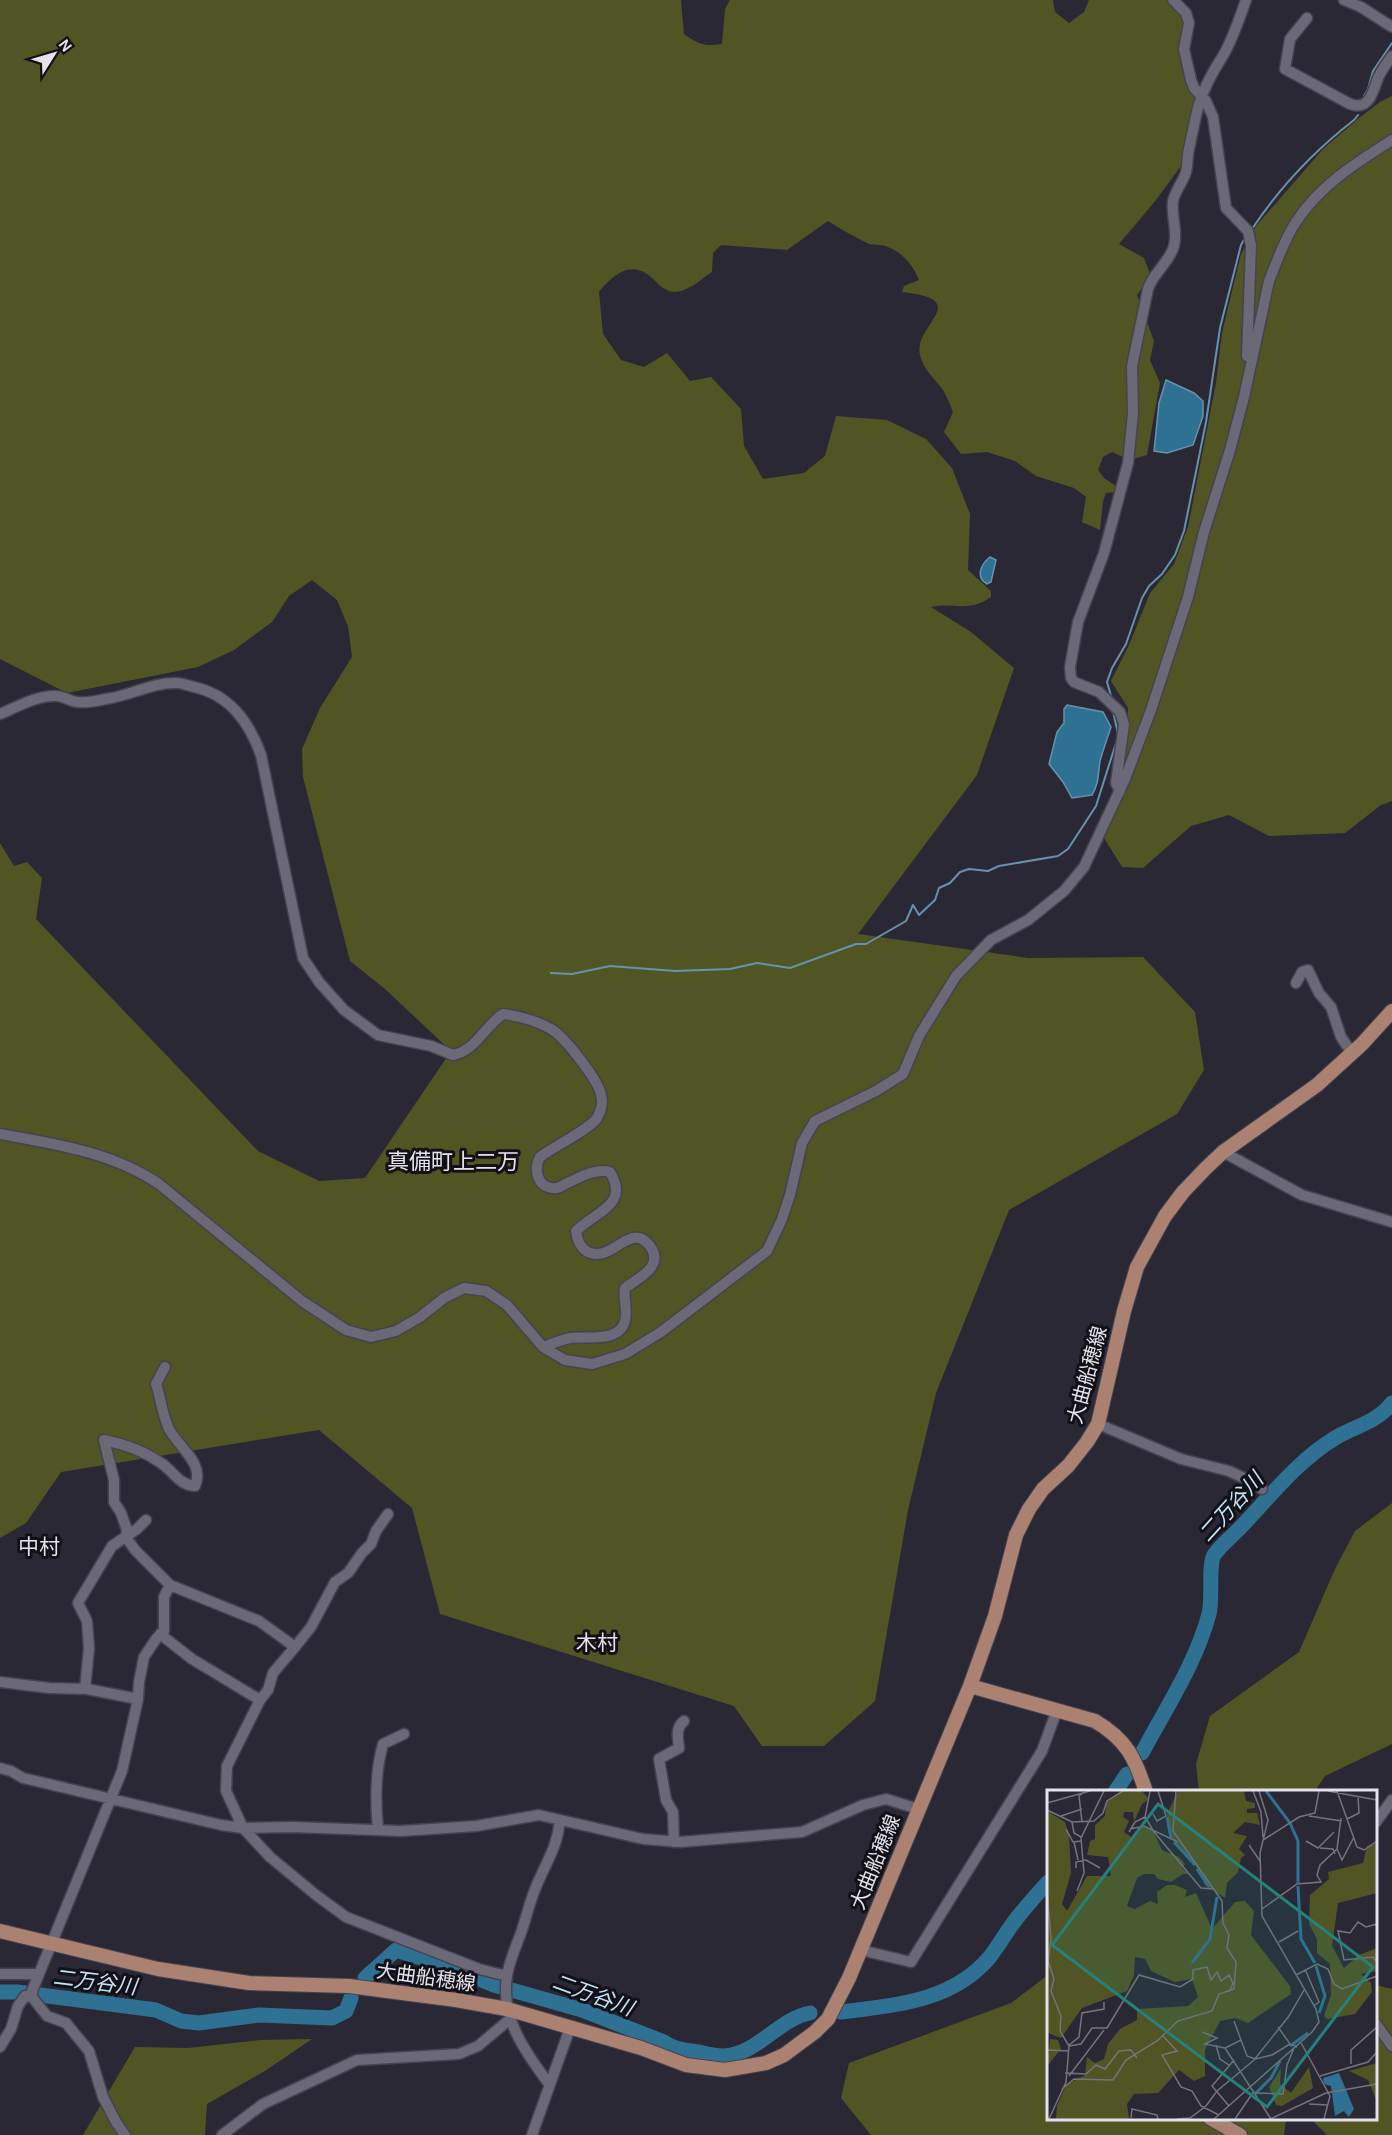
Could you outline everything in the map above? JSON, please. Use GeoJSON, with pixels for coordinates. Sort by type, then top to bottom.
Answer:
{"type":"FeatureCollection","features":[{"type":"Feature","properties":{"kind":"main road","name":"大曲船穂線"},"geometry":{"type":"LineString","coordinates":[[0,1931],[158,1969],[249,1983],[349,1986],[456,2000],[570,2028],[686,2065],[725,2070],[747,2067],[784,2055],[815,2032],[828,2019],[838,2001],[970,1686],[995,1616],[1016,1535],[1029,1509],[1043,1489],[1068,1466],[1088,1442],[1098,1424],[1124,1311],[1137,1267],[1165,1216],[1183,1192],[1223,1152],[1317,1084],[1352,1053],[1392,1011]]}},
{"type":"Feature","properties":{"kind":"main road"},"geometry":{"type":"LineString","coordinates":[[970,1686],[1095,1721],[1114,1732],[1138,1768],[1146,1790]]}},
{"type":"Feature","properties":{"kind":"main road"},"geometry":{"type":"LineString","coordinates":[[1214,2120],[1240,2135]]}},
{"type":"Feature","properties":{"kind":"street"},"geometry":{"type":"LineString","coordinates":[[1173,0],[1186,13],[1189,23],[1184,49],[1191,80],[1213,117],[1226,208],[1248,231],[1251,245],[1247,377]]}},
{"type":"Feature","properties":{"kind":"street"},"geometry":{"type":"LineString","coordinates":[[1120,792],[1116,783],[1124,724],[1120,712],[1099,692],[1074,682],[1071,678],[1070,667],[1078,622],[1104,554],[1123,485],[1131,433],[1132,366],[1148,289],[1166,263],[1173,248],[1176,229],[1173,210],[1174,197],[1186,173],[1188,150],[1202,97],[1213,69],[1221,60],[1246,0]]}},
{"type":"Feature","properties":{"kind":"street"},"geometry":{"type":"LineString","coordinates":[[1344,0],[1361,7],[1392,27]]}},
{"type":"Feature","properties":{"kind":"street"},"geometry":{"type":"LineString","coordinates":[[1307,18],[1290,39],[1285,69],[1350,105],[1357,107],[1371,97],[1379,76],[1392,56]]}},
{"type":"Feature","properties":{"kind":"street"},"geometry":{"type":"LineString","coordinates":[[0,1134],[61,1145],[121,1163],[145,1174],[302,1301],[346,1330],[371,1337],[396,1331],[420,1317],[444,1298],[464,1288],[486,1291],[507,1305],[543,1347],[566,1360],[591,1364],[625,1354],[661,1332],[766,1251],[788,1203],[802,1143],[815,1121],[876,1091],[903,1074],[919,1036],[956,976],[991,940],[1028,920],[1064,891],[1084,867],[1120,792],[1151,710],[1188,597],[1204,532],[1230,450],[1269,281],[1286,239],[1296,221],[1331,183],[1392,141]]}},
{"type":"Feature","properties":{"kind":"street"},"geometry":{"type":"LineString","coordinates":[[0,714],[28,702],[45,698],[57,696],[78,702],[108,699],[178,682],[208,690],[223,698],[238,713],[261,755],[303,958],[319,982],[344,1010],[378,1035],[431,1046],[453,1055],[469,1049],[502,1014],[531,1021],[553,1030],[574,1052],[597,1083],[602,1107],[597,1119],[589,1126],[540,1157],[536,1165],[537,1175],[544,1185],[555,1188],[600,1169],[610,1172],[617,1188],[616,1198],[584,1222],[576,1231],[577,1239],[583,1249],[591,1253],[609,1251],[629,1240],[638,1238],[646,1240],[653,1250],[654,1260],[652,1268],[625,1288],[623,1299],[626,1312],[625,1323],[620,1330],[612,1335],[570,1338],[543,1347]]}},
{"type":"Feature","properties":{"kind":"street"},"geometry":{"type":"LineString","coordinates":[[1296,982],[1302,972],[1308,970],[1318,993],[1331,1007],[1341,1037],[1352,1053]]}},
{"type":"Feature","properties":{"kind":"street"},"geometry":{"type":"LineString","coordinates":[[1223,1152],[1302,1195],[1392,1222]]}},
{"type":"Feature","properties":{"kind":"street"},"geometry":{"type":"LineString","coordinates":[[165,1367],[156,1384],[161,1408],[170,1430],[196,1465],[198,1478],[195,1486],[187,1485],[162,1463],[122,1444],[105,1440],[114,1480],[114,1502],[127,1530],[126,1537],[135,1550],[170,1586],[259,1622],[295,1647]]}},
{"type":"Feature","properties":{"kind":"street"},"geometry":{"type":"LineString","coordinates":[[1098,1424],[1181,1459],[1229,1471],[1262,1489]]}},
{"type":"Feature","properties":{"kind":"street"},"geometry":{"type":"LineString","coordinates":[[388,1514],[376,1531],[371,1544],[348,1574],[335,1582],[311,1627],[273,1673],[268,1690],[260,1700],[227,1766],[226,1791],[243,1828],[270,1857],[346,1917],[480,1969],[507,1976]]}},
{"type":"Feature","properties":{"kind":"street"},"geometry":{"type":"LineString","coordinates":[[85,1689],[89,1648],[87,1621],[78,1603],[112,1546],[146,1520]]}},
{"type":"Feature","properties":{"kind":"street"},"geometry":{"type":"LineString","coordinates":[[32,1997],[89,1848],[112,1799],[129,1745],[144,1657],[164,1631],[164,1598],[170,1586]]}},
{"type":"Feature","properties":{"kind":"street"},"geometry":{"type":"LineString","coordinates":[[160,1634],[192,1659],[260,1700]]}},
{"type":"Feature","properties":{"kind":"street"},"geometry":{"type":"LineString","coordinates":[[0,1682],[49,1688],[85,1689],[138,1699]]}},
{"type":"Feature","properties":{"kind":"street"},"geometry":{"type":"LineString","coordinates":[[869,1952],[911,1962],[1042,1751],[1057,1710]]}},
{"type":"Feature","properties":{"kind":"street"},"geometry":{"type":"LineString","coordinates":[[674,1842],[673,1812],[666,1800],[659,1759],[679,1748],[677,1732],[679,1725],[684,1721]]}},
{"type":"Feature","properties":{"kind":"street"},"geometry":{"type":"LineString","coordinates":[[378,1829],[376,1785],[378,1763],[384,1744],[404,1734]]}},
{"type":"Feature","properties":{"kind":"street"},"geometry":{"type":"LineString","coordinates":[[0,1768],[23,1778],[221,1825],[243,1828],[401,1831],[476,1826],[539,1815],[643,1839],[674,1842],[802,1832],[863,1805],[886,1799],[918,1809]]}},
{"type":"Feature","properties":{"kind":"street"},"geometry":{"type":"LineString","coordinates":[[1377,1821],[1392,1800]]}},
{"type":"Feature","properties":{"kind":"street"},"geometry":{"type":"LineString","coordinates":[[549,2084],[527,2055],[508,2014],[507,1976],[538,1881],[548,1865],[558,1839],[560,1820]]}},
{"type":"Feature","properties":{"kind":"street"},"geometry":{"type":"LineString","coordinates":[[0,1974],[39,1974]]}},
{"type":"Feature","properties":{"kind":"street"},"geometry":{"type":"LineString","coordinates":[[0,2047],[11,2028],[18,2006],[25,1996],[32,1997],[47,2016],[66,2023],[89,2051],[103,2097],[125,2135]]}},
{"type":"Feature","properties":{"kind":"street"},"geometry":{"type":"LineString","coordinates":[[222,2135],[263,2104],[357,2060],[459,2054],[478,2046],[508,2014]]}},
{"type":"Feature","properties":{"kind":"street"},"geometry":{"type":"LineString","coordinates":[[1377,2025],[1392,2046]]}},
{"type":"Feature","properties":{"kind":"street"},"geometry":{"type":"LineString","coordinates":[[532,2135],[570,2028]]}},
{"type":"Feature","properties":{"kind":"green space"},"geometry":{"type":"Polygon","coordinates":[[[0,0],[681,0],[684,34],[706,45],[722,44],[725,9],[730,0],[1053,0],[1055,12],[1069,23],[1084,12],[1089,0],[1167,0],[1182,7],[1186,85],[1201,100],[1197,144],[1156,200],[1119,244],[1144,258],[1151,276],[1137,295],[1154,341],[1150,360],[1160,383],[1147,455],[1130,460],[1112,452],[1103,457],[1098,470],[1104,478],[1116,486],[1116,492],[1106,493],[1100,530],[1082,522],[1086,497],[1074,488],[1036,476],[1015,461],[987,452],[961,454],[944,432],[953,412],[943,390],[926,369],[920,355],[920,344],[924,333],[936,315],[938,307],[935,301],[923,296],[902,292],[904,286],[919,280],[907,260],[893,249],[869,244],[828,221],[787,250],[721,245],[713,253],[712,272],[684,290],[670,291],[647,274],[633,269],[614,276],[599,292],[603,334],[621,360],[644,367],[667,353],[690,381],[711,377],[741,409],[744,446],[763,479],[804,473],[825,456],[836,416],[887,420],[926,439],[952,468],[970,514],[968,570],[991,591],[991,597],[975,605],[931,607],[971,632],[1014,668],[977,775],[858,934],[1028,958],[1143,957],[1195,1012],[1204,1070],[1177,1114],[1009,1210],[936,1393],[908,1510],[875,1701],[824,1746],[762,1746],[734,1706],[440,1614],[412,1508],[319,1430],[61,1472],[26,1523],[0,1538],[0,843],[14,866],[27,862],[42,878],[36,919],[258,1151],[319,1181],[365,1178],[451,1051],[385,989],[350,961],[303,777],[302,749],[320,708],[352,657],[348,626],[337,600],[312,580],[289,596],[272,622],[234,650],[198,667],[67,693],[0,659],[0,0]]]}},
{"type":"Feature","properties":{"kind":"green space"},"geometry":{"type":"Polygon","coordinates":[[[1392,96],[1392,801],[1381,805],[1345,833],[1269,836],[1229,815],[1191,826],[1143,868],[1122,867],[1104,838],[1125,773],[1128,708],[1111,681],[1129,645],[1150,593],[1174,564],[1188,527],[1216,383],[1222,333],[1241,254],[1256,226],[1323,149],[1359,118],[1392,96]]]}},
{"type":"Feature","properties":{"kind":"green space"},"geometry":{"type":"Polygon","coordinates":[[[1392,1503],[1392,1744],[1325,1776],[1316,1790],[1199,1790],[1196,1764],[1210,1716],[1299,1652],[1335,1569],[1355,1531],[1392,1503]]]}},
{"type":"Feature","properties":{"kind":"green space"},"geometry":{"type":"Polygon","coordinates":[[[1047,1976],[1047,2120],[1286,2120],[1284,2135],[871,2135],[841,2098],[849,2063],[1011,2003],[1047,1976]]]}},
{"type":"Feature","properties":{"kind":"green space"},"geometry":{"type":"Polygon","coordinates":[[[1377,1985],[1392,1989],[1392,2135],[1327,2135],[1312,2120],[1377,2120],[1377,1985]]]}},
{"type":"Feature","properties":{"kind":"green space"},"geometry":{"type":"Polygon","coordinates":[[[312,2039],[265,2071],[207,2104],[205,2135],[83,2135],[135,2047],[188,2048],[260,2040],[312,2039]]]}},
{"type":"Feature","properties":{"kind":"water"},"geometry":{"type":"Polygon","coordinates":[[[1166,380],[1194,393],[1203,401],[1203,416],[1193,445],[1167,453],[1154,451],[1159,403],[1166,380]]]}},
{"type":"Feature","properties":{"kind":"water"},"geometry":{"type":"Polygon","coordinates":[[[990,557],[996,560],[991,582],[987,584],[980,574],[984,563],[990,557]]]}},
{"type":"Feature","properties":{"kind":"water"},"geometry":{"type":"Polygon","coordinates":[[[1067,705],[1103,712],[1111,727],[1092,795],[1072,798],[1049,764],[1057,732],[1064,723],[1064,709],[1067,705]]]}},
{"type":"Feature","properties":{"kind":"waterway"},"geometry":{"type":"LineString","coordinates":[[1364,96],[1373,71],[1392,43]]}},
{"type":"Feature","properties":{"kind":"waterway"},"geometry":{"type":"LineString","coordinates":[[1252,229],[1298,170],[1358,115]]}},
{"type":"Feature","properties":{"kind":"waterway"},"geometry":{"type":"LineString","coordinates":[[1112,699],[1107,682],[1112,668],[1126,644],[1142,598],[1175,555],[1184,531],[1206,422],[1220,328],[1241,245],[1245,238]]}},
{"type":"Feature","properties":{"kind":"waterway"},"geometry":{"type":"LineString","coordinates":[[1113,711],[1118,734]]}},
{"type":"Feature","properties":{"kind":"waterway"},"geometry":{"type":"LineString","coordinates":[[551,973],[572,974],[610,966],[675,971],[730,969],[757,963],[790,968],[856,944],[866,944],[906,921],[913,905],[919,915],[935,900],[939,888],[950,883],[960,872],[969,869],[988,871],[999,866],[1058,856],[1068,849],[1096,806],[1117,740]]}},
{"type":"Feature","properties":{"kind":"waterway","name":"二万谷川"},"geometry":{"type":"LineString","coordinates":[[1142,1753],[1180,1685],[1203,1632],[1210,1608],[1211,1566],[1214,1555],[1308,1458],[1335,1438],[1379,1415],[1392,1403]]}},
{"type":"Feature","properties":{"kind":"waterway","name":"二万谷川"},"geometry":{"type":"LineString","coordinates":[[1116,1790],[1127,1774]]}},
{"type":"Feature","properties":{"kind":"waterway","name":"二万谷川"},"geometry":{"type":"LineString","coordinates":[[841,2012],[921,1999],[957,1984],[974,1973],[989,1958],[1017,1918],[1047,1883]]}},
{"type":"Feature","properties":{"kind":"waterway","name":"二万谷川"},"geometry":{"type":"LineString","coordinates":[[365,1978],[396,1950],[447,1966],[494,1985],[582,2010],[676,2048],[720,2056],[746,2050],[788,2022],[810,2013]]}},
{"type":"Feature","properties":{"kind":"waterway","name":"二万谷川"},"geometry":{"type":"LineString","coordinates":[[0,1992],[17,1992],[156,2010],[181,2021],[199,2023],[259,2015],[332,2018],[346,2011],[351,1998]]}},
{"type":"Feature","properties":{"kind":"district","name":"真備町上二万"},"geometry":{"type":"Point","coordinates":[453,1161]}},
{"type":"Feature","properties":{"kind":"district","name":"中村"},"geometry":{"type":"Point","coordinates":[39,1547]}},
{"type":"Feature","properties":{"kind":"district","name":"木村"},"geometry":{"type":"Point","coordinates":[597,1643]}}]}
